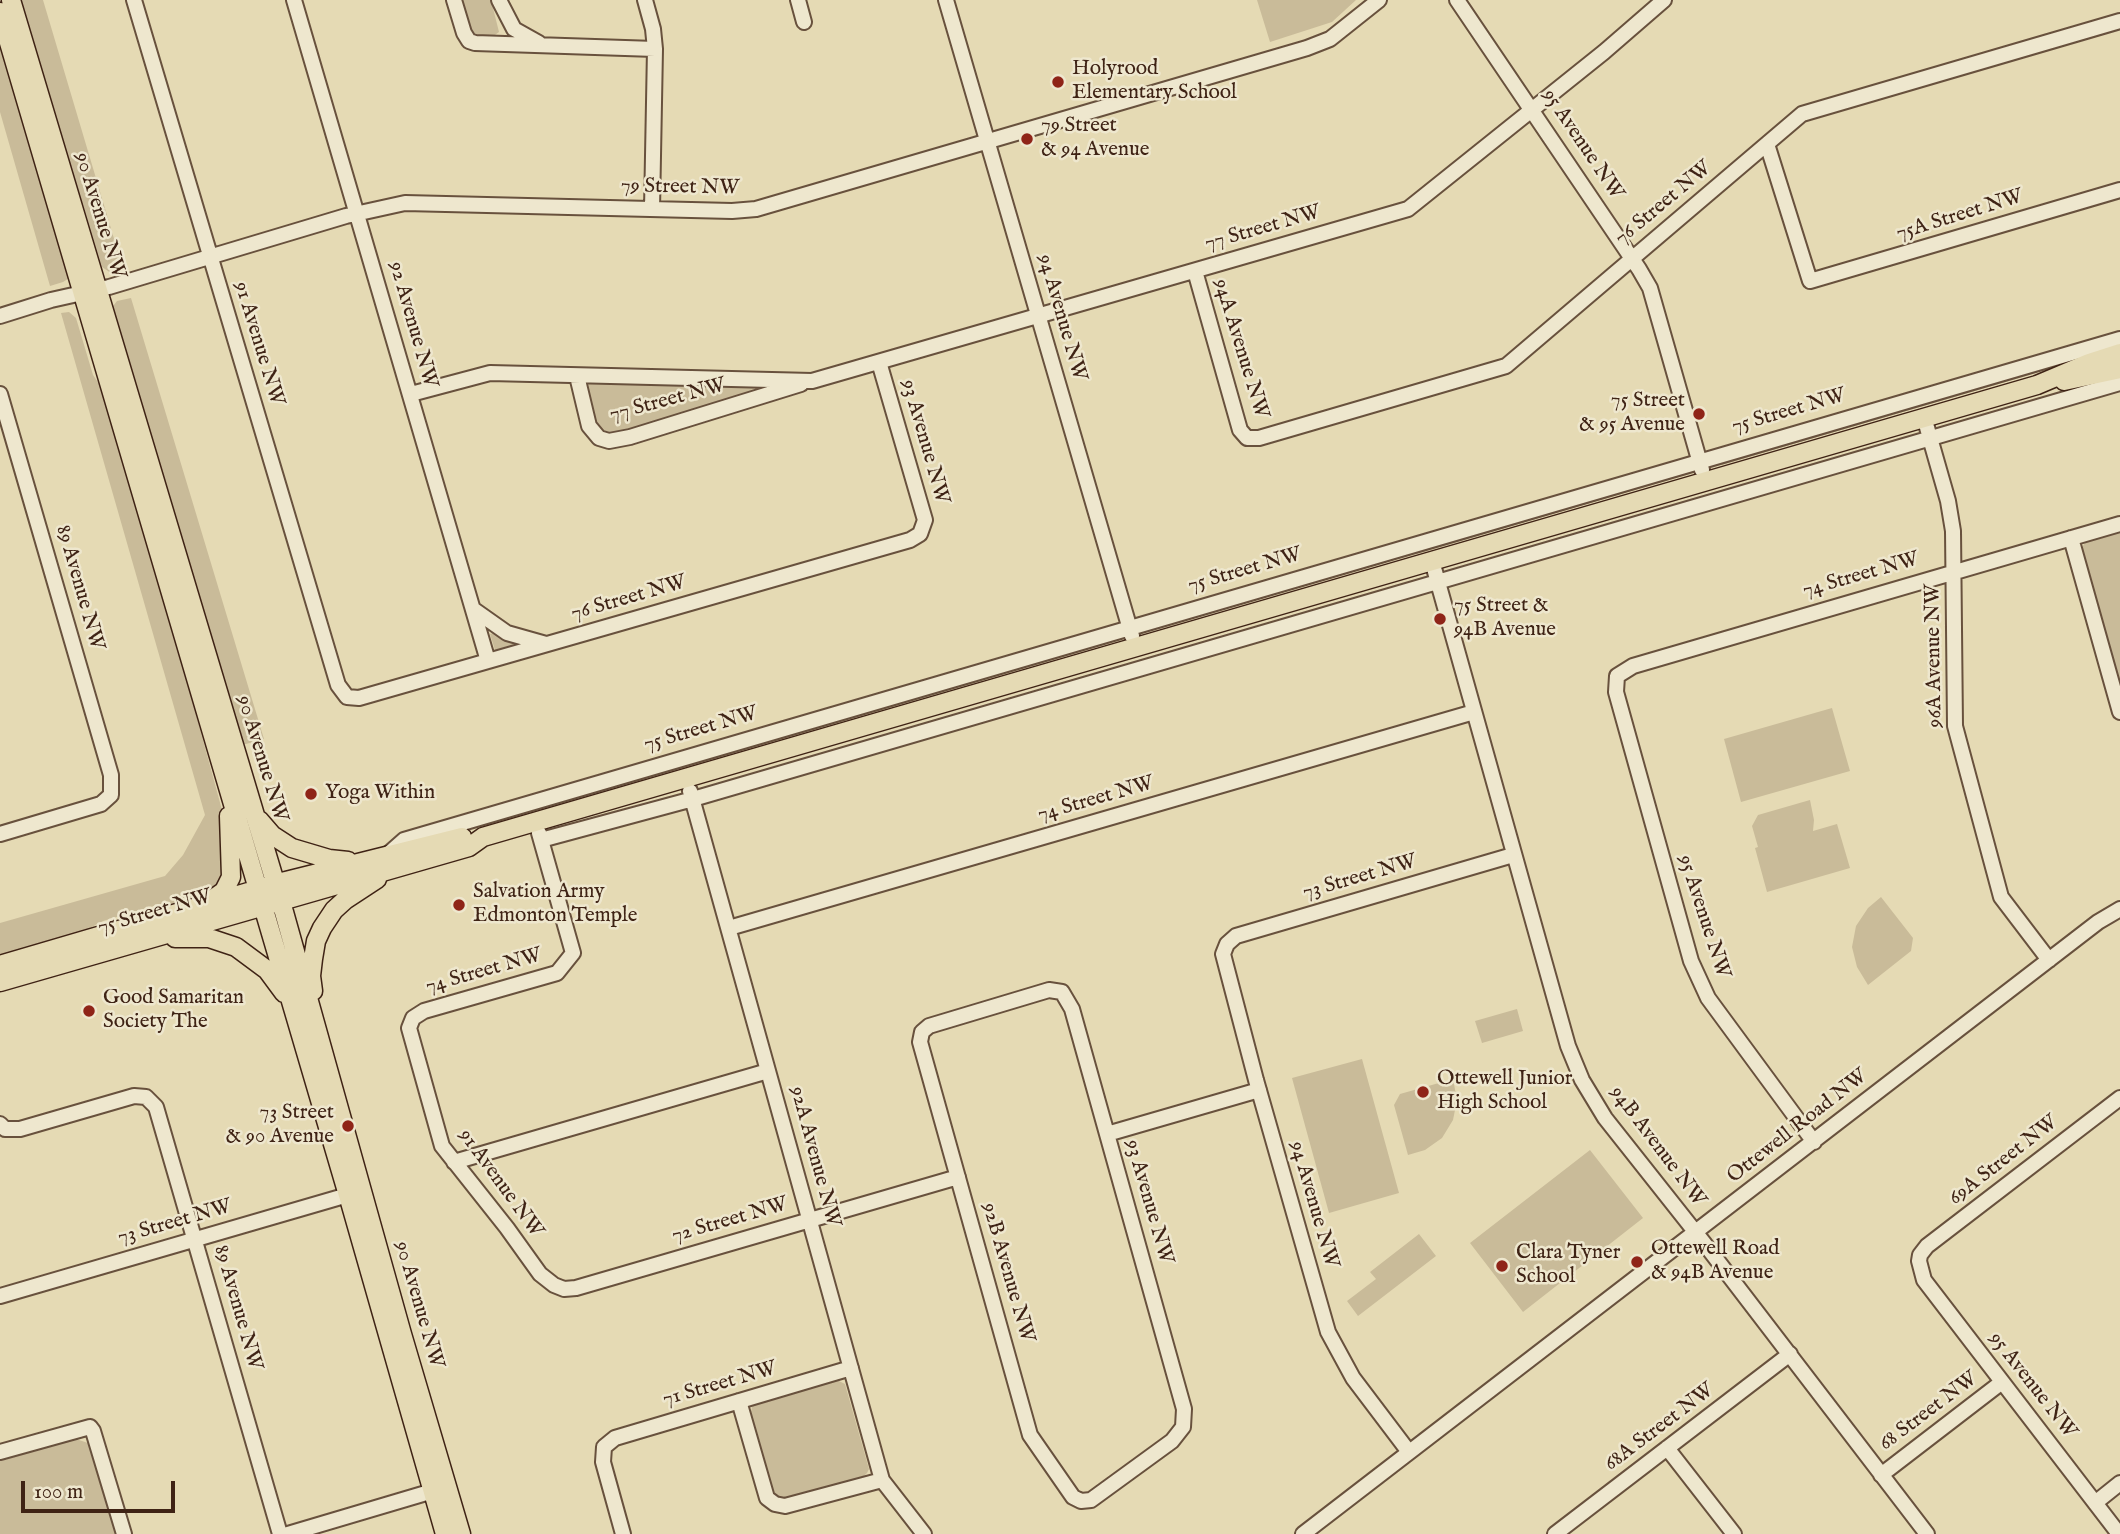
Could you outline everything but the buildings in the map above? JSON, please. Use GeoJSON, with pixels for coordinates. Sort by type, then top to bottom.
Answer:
{"type":"FeatureCollection","features":[{"type":"Feature","properties":{"kind":"main road","name":"90 Avenue NW"},"geometry":{"type":"LineString","coordinates":[[11,0],[228,788],[269,895],[320,1043],[356,1193],[440,1489],[461,1534]]}},
{"type":"Feature","properties":{"kind":"main road","name":"90 Avenue NW"},"geometry":{"type":"LineString","coordinates":[[0,12],[250,801],[292,1005],[356,1193]]}},
{"type":"Feature","properties":{"kind":"main road","name":"75 Street NW"},"geometry":{"type":"LineString","coordinates":[[0,965],[204,905],[269,895],[390,862],[470,847],[483,837],[2037,385],[2120,353]]}},
{"type":"Feature","properties":{"kind":"main road","name":"75 Street NW"},"geometry":{"type":"LineString","coordinates":[[2037,385],[2090,377],[2120,369]]}},
{"type":"Feature","properties":{"kind":"main road"},"geometry":{"type":"LineString","coordinates":[[204,905],[224,891],[231,877],[228,788]]}},
{"type":"Feature","properties":{"kind":"main road"},"geometry":{"type":"LineString","coordinates":[[250,801],[263,826],[292,848],[329,859],[360,862]]}},
{"type":"Feature","properties":{"kind":"main road","name":"75 Street NW"},"geometry":{"type":"LineString","coordinates":[[0,982],[144,940],[360,862],[390,862]]}},
{"type":"Feature","properties":{"kind":"main road"},"geometry":{"type":"LineString","coordinates":[[320,1043],[311,976],[316,941],[334,910],[390,862]]}},
{"type":"Feature","properties":{"kind":"main road"},"geometry":{"type":"LineString","coordinates":[[144,940],[192,936],[236,947],[267,970],[292,1005]]}},
{"type":"Feature","properties":{"kind":"main road","name":"90 Avenue NW"},"geometry":{"type":"LineString","coordinates":[[440,1489],[445,1534]]}},
{"type":"Feature","properties":{"kind":"street","name":"91 Avenue NW"},"geometry":{"type":"LineString","coordinates":[[134,0],[338,685],[347,697]]}},
{"type":"Feature","properties":{"kind":"street","name":"92 Avenue NW"},"geometry":{"type":"LineString","coordinates":[[294,0],[488,662]]}},
{"type":"Feature","properties":{"kind":"street"},"geometry":{"type":"LineString","coordinates":[[454,0],[469,41],[655,49]]}},
{"type":"Feature","properties":{"kind":"street"},"geometry":{"type":"LineString","coordinates":[[499,0],[513,29],[543,45]]}},
{"type":"Feature","properties":{"kind":"street"},"geometry":{"type":"LineString","coordinates":[[645,0],[655,49],[652,209]]}},
{"type":"Feature","properties":{"kind":"street"},"geometry":{"type":"LineString","coordinates":[[798,0],[804,22]]}},
{"type":"Feature","properties":{"kind":"street","name":"94 Avenue NW"},"geometry":{"type":"LineString","coordinates":[[946,0],[1135,648]]}},
{"type":"Feature","properties":{"kind":"street","name":"79 Street NW"},"geometry":{"type":"LineString","coordinates":[[0,316],[356,213],[405,203],[732,211],[756,209],[1307,48],[1330,39],[1379,0]]}},
{"type":"Feature","properties":{"kind":"street","name":"95 Avenue NW"},"geometry":{"type":"LineString","coordinates":[[1457,0],[1633,258],[1650,288],[1705,482]]}},
{"type":"Feature","properties":{"kind":"street","name":"77 Street NW"},"geometry":{"type":"LineString","coordinates":[[577,376],[589,426],[599,438],[625,439],[812,381],[1408,209],[1664,0]]}},
{"type":"Feature","properties":{"kind":"street","name":"76 Street NW"},"geometry":{"type":"LineString","coordinates":[[1247,438],[1259,438],[1506,366],[1802,114],[2120,21]]}},
{"type":"Feature","properties":{"kind":"street","name":"75A Street NW"},"geometry":{"type":"LineString","coordinates":[[1767,144],[1810,281],[2120,190]]}},
{"type":"Feature","properties":{"kind":"street","name":"94A Avenue NW"},"geometry":{"type":"LineString","coordinates":[[1195,271],[1240,430],[1247,438]]}},
{"type":"Feature","properties":{"kind":"street","name":"75 Street NW"},"geometry":{"type":"LineString","coordinates":[[390,862],[404,840],[2120,339]]}},
{"type":"Feature","properties":{"kind":"street","name":"93 Avenue NW"},"geometry":{"type":"LineString","coordinates":[[879,362],[925,520],[920,534]]}},
{"type":"Feature","properties":{"kind":"street","name":"77 Street NW"},"geometry":{"type":"LineString","coordinates":[[411,394],[490,373],[812,381]]}},
{"type":"Feature","properties":{"kind":"street"},"geometry":{"type":"LineString","coordinates":[[536,822],[541,840],[693,799],[2120,383]]}},
{"type":"Feature","properties":{"kind":"street","name":"89 Avenue NW"},"geometry":{"type":"LineString","coordinates":[[0,394],[111,775],[111,795],[101,804],[0,834]]}},
{"type":"Feature","properties":{"kind":"street","name":"96A Avenue NW"},"geometry":{"type":"LineString","coordinates":[[1924,417],[1950,511],[1954,571],[1955,726],[2001,897],[2049,960]]}},
{"type":"Feature","properties":{"kind":"street","name":"74 Street NW"},"geometry":{"type":"LineString","coordinates":[[1618,676],[1633,666],[2120,524]]}},
{"type":"Feature","properties":{"kind":"street","name":"76 Street NW"},"geometry":{"type":"LineString","coordinates":[[347,697],[359,698],[488,662],[910,540],[920,534]]}},
{"type":"Feature","properties":{"kind":"street"},"geometry":{"type":"LineString","coordinates":[[2071,538],[2120,712]]}},
{"type":"Feature","properties":{"kind":"street","name":"94B Avenue NW"},"geometry":{"type":"LineString","coordinates":[[1432,561],[1568,1046],[1582,1080],[1605,1118],[1927,1534]]}},
{"type":"Feature","properties":{"kind":"street"},"geometry":{"type":"LineString","coordinates":[[473,609],[507,634],[547,644]]}},
{"type":"Feature","properties":{"kind":"street","name":"95 Avenue NW"},"geometry":{"type":"LineString","coordinates":[[1618,676],[1616,692],[1622,717],[1691,961],[1708,998],[1814,1142]]}},
{"type":"Feature","properties":{"kind":"street","name":"74 Street NW"},"geometry":{"type":"LineString","coordinates":[[729,928],[1474,712]]}},
{"type":"Feature","properties":{"kind":"street","name":"92A Avenue NW"},"geometry":{"type":"LineString","coordinates":[[687,779],[882,1480],[924,1534]]}},
{"type":"Feature","properties":{"kind":"street","name":"74 Street NW"},"geometry":{"type":"LineString","coordinates":[[413,1018],[424,1011],[557,973],[573,953],[541,840]]}},
{"type":"Feature","properties":{"kind":"street","name":"73 Street NW"},"geometry":{"type":"LineString","coordinates":[[1224,948],[1236,936],[1513,855]]}},
{"type":"Feature","properties":{"kind":"street","name":"Ottewell Road NW"},"geometry":{"type":"LineString","coordinates":[[1303,1534],[2098,922],[2120,909]]}},
{"type":"Feature","properties":{"kind":"street","name":"94 Avenue NW"},"geometry":{"type":"LineString","coordinates":[[1224,948],[1225,965],[1328,1332],[1353,1378],[1409,1452]]}},
{"type":"Feature","properties":{"kind":"street","name":"93 Avenue NW"},"geometry":{"type":"LineString","coordinates":[[920,1042],[922,1032],[929,1026],[1049,990],[1062,992],[1072,1009],[1184,1409],[1183,1427],[1172,1441],[1091,1500],[1081,1501]]}},
{"type":"Feature","properties":{"kind":"street","name":"91 Avenue NW"},"geometry":{"type":"LineString","coordinates":[[413,1018],[409,1028],[442,1146],[507,1228],[540,1275],[554,1285]]}},
{"type":"Feature","properties":{"kind":"street","name":"92B Avenue NW"},"geometry":{"type":"LineString","coordinates":[[920,1042],[1030,1435],[1073,1497],[1081,1501]]}},
{"type":"Feature","properties":{"kind":"street"},"geometry":{"type":"LineString","coordinates":[[454,1162],[768,1071]]}},
{"type":"Feature","properties":{"kind":"street"},"geometry":{"type":"LineString","coordinates":[[1107,1134],[1259,1090]]}},
{"type":"Feature","properties":{"kind":"street","name":"89 Avenue NW"},"geometry":{"type":"LineString","coordinates":[[3,1127],[20,1129],[134,1096],[146,1097],[156,1107],[280,1534]]}},
{"type":"Feature","properties":{"kind":"street","name":"69A Street NW"},"geometry":{"type":"LineString","coordinates":[[1919,1261],[1927,1246],[2120,1098]]}},
{"type":"Feature","properties":{"kind":"street","name":"72 Street NW"},"geometry":{"type":"LineString","coordinates":[[554,1285],[564,1289],[576,1288],[958,1177]]}},
{"type":"Feature","properties":{"kind":"street","name":"73 Street NW"},"geometry":{"type":"LineString","coordinates":[[0,1296],[356,1193]]}},
{"type":"Feature","properties":{"kind":"street","name":"95 Avenue NW"},"geometry":{"type":"LineString","coordinates":[[1919,1261],[1924,1280],[2119,1534]]}},
{"type":"Feature","properties":{"kind":"street","name":"68A Street NW"},"geometry":{"type":"LineString","coordinates":[[1555,1534],[1790,1354]]}},
{"type":"Feature","properties":{"kind":"street","name":"71 Street NW"},"geometry":{"type":"LineString","coordinates":[[623,1534],[603,1462],[604,1447],[615,1438],[851,1368]]}},
{"type":"Feature","properties":{"kind":"street","name":"68 Street NW"},"geometry":{"type":"LineString","coordinates":[[1881,1475],[2002,1382]]}},
{"type":"Feature","properties":{"kind":"street"},"geometry":{"type":"LineString","coordinates":[[739,1401],[767,1498],[775,1504],[785,1506],[882,1480]]}},
{"type":"Feature","properties":{"kind":"street"},"geometry":{"type":"LineString","coordinates":[[0,1452],[90,1427],[124,1534]]}},
{"type":"Feature","properties":{"kind":"street"},"geometry":{"type":"LineString","coordinates":[[1668,1448],[1734,1534]]}},
{"type":"Feature","properties":{"kind":"street"},"geometry":{"type":"LineString","coordinates":[[2095,1503],[2120,1483]]}},
{"type":"Feature","properties":{"kind":"street"},"geometry":{"type":"LineString","coordinates":[[288,1534],[440,1489]]}},
{"type":"Feature","properties":{"kind":"shaded area"},"geometry":{"type":"Polygon","coordinates":[[[17,0],[43,0],[123,269],[121,272],[111,273],[102,267],[83,204],[73,185],[17,0]]]}},
{"type":"Feature","properties":{"kind":"shaded area"},"geometry":{"type":"Polygon","coordinates":[[[460,0],[491,0],[499,32],[492,37],[480,37],[472,33],[460,0]]]}},
{"type":"Feature","properties":{"kind":"shaded area"},"geometry":{"type":"Polygon","coordinates":[[[1257,0],[1356,0],[1332,22],[1270,42],[1257,0]]]}},
{"type":"Feature","properties":{"kind":"shaded area"},"geometry":{"type":"Polygon","coordinates":[[[0,24],[74,275],[50,286],[0,112],[0,24]]]}},
{"type":"Feature","properties":{"kind":"shaded area"},"geometry":{"type":"Polygon","coordinates":[[[131,298],[264,739],[239,744],[110,310],[117,301],[131,298]]]}},
{"type":"Feature","properties":{"kind":"shaded area"},"geometry":{"type":"Polygon","coordinates":[[[69,312],[76,318],[93,375],[107,395],[183,653],[197,718],[225,821],[229,871],[212,894],[181,904],[157,905],[103,921],[86,930],[0,958],[0,923],[165,876],[183,855],[205,815],[61,313],[69,312]]]}},
{"type":"Feature","properties":{"kind":"shaded area"},"geometry":{"type":"Polygon","coordinates":[[[2117,345],[2019,378],[1718,464],[2117,345]]]}},
{"type":"Feature","properties":{"kind":"shaded area"},"geometry":{"type":"Polygon","coordinates":[[[589,384],[764,388],[764,391],[607,436],[597,430],[585,390],[589,384]]]}},
{"type":"Feature","properties":{"kind":"shaded area"},"geometry":{"type":"Polygon","coordinates":[[[1690,471],[1688,474],[1417,554],[1415,550],[1690,471]]]}},
{"type":"Feature","properties":{"kind":"shaded area"},"geometry":{"type":"Polygon","coordinates":[[[2120,531],[2120,683],[2081,549],[2086,541],[2120,531]]]}},
{"type":"Feature","properties":{"kind":"shaded area"},"geometry":{"type":"Polygon","coordinates":[[[1410,553],[1149,631],[1148,628],[1410,553]]]}},
{"type":"Feature","properties":{"kind":"shaded area"},"geometry":{"type":"Polygon","coordinates":[[[490,634],[516,644],[495,650],[490,634]]]}},
{"type":"Feature","properties":{"kind":"shaded area"},"geometry":{"type":"Polygon","coordinates":[[[1122,637],[1121,640],[570,801],[487,825],[464,828],[1122,637]]]}},
{"type":"Feature","properties":{"kind":"shaded area"},"geometry":{"type":"Polygon","coordinates":[[[1832,708],[1850,771],[1741,802],[1724,739],[1832,708]]]}},
{"type":"Feature","properties":{"kind":"shaded area"},"geometry":{"type":"Polygon","coordinates":[[[1810,800],[1813,831],[1837,824],[1850,868],[1767,892],[1752,826],[1758,815],[1810,800]]]}},
{"type":"Feature","properties":{"kind":"shaded area"},"geometry":{"type":"Polygon","coordinates":[[[1881,897],[1913,938],[1911,951],[1868,985],[1857,967],[1852,947],[1856,926],[1868,908],[1881,897]]]}},
{"type":"Feature","properties":{"kind":"shaded area"},"geometry":{"type":"Polygon","coordinates":[[[1517,1009],[1523,1031],[1482,1043],[1475,1021],[1517,1009]]]}},
{"type":"Feature","properties":{"kind":"shaded area"},"geometry":{"type":"Polygon","coordinates":[[[1362,1059],[1399,1193],[1329,1213],[1292,1078],[1362,1059]]]}},
{"type":"Feature","properties":{"kind":"shaded area"},"geometry":{"type":"Polygon","coordinates":[[[1453,1079],[1457,1100],[1453,1120],[1442,1138],[1425,1150],[1408,1155],[1394,1105],[1400,1094],[1453,1079]]]}},
{"type":"Feature","properties":{"kind":"shaded area"},"geometry":{"type":"Polygon","coordinates":[[[1590,1150],[1643,1218],[1523,1312],[1470,1243],[1590,1150]]]}},
{"type":"Feature","properties":{"kind":"shaded area"},"geometry":{"type":"Polygon","coordinates":[[[1419,1234],[1436,1256],[1358,1316],[1347,1301],[1376,1279],[1370,1272],[1419,1234]]]}},
{"type":"Feature","properties":{"kind":"shaded area"},"geometry":{"type":"Polygon","coordinates":[[[835,1379],[845,1384],[869,1469],[864,1476],[784,1499],[773,1491],[751,1412],[752,1407],[755,1403],[835,1379]]]}},
{"type":"Feature","properties":{"kind":"shaded area"},"geometry":{"type":"Polygon","coordinates":[[[76,1439],[88,1443],[91,1447],[116,1534],[0,1534],[0,1461],[76,1439]]]}},
{"type":"Feature","properties":{"kind":"place","name":"Holyrood Elementary School"},"geometry":{"type":"Point","coordinates":[1058,82]}},
{"type":"Feature","properties":{"kind":"place","name":"79 Street & 94 Avenue"},"geometry":{"type":"Point","coordinates":[1027,139]}},
{"type":"Feature","properties":{"kind":"place","name":"75 Street & 95 Avenue"},"geometry":{"type":"Point","coordinates":[1699,414]}},
{"type":"Feature","properties":{"kind":"place","name":"75 Street & 94B Avenue"},"geometry":{"type":"Point","coordinates":[1440,619]}},
{"type":"Feature","properties":{"kind":"place","name":"Yoga Within"},"geometry":{"type":"Point","coordinates":[311,794]}},
{"type":"Feature","properties":{"kind":"place","name":"Salvation Army Edmonton Temple"},"geometry":{"type":"Point","coordinates":[459,905]}},
{"type":"Feature","properties":{"kind":"place","name":"Good Samaritan Society The"},"geometry":{"type":"Point","coordinates":[89,1011]}},
{"type":"Feature","properties":{"kind":"place","name":"Ottewell Junior High School"},"geometry":{"type":"Point","coordinates":[1423,1092]}},
{"type":"Feature","properties":{"kind":"place","name":"73 Street & 90 Avenue"},"geometry":{"type":"Point","coordinates":[348,1126]}},
{"type":"Feature","properties":{"kind":"place","name":"Ottewell Road & 94B Avenue"},"geometry":{"type":"Point","coordinates":[1637,1262]}},
{"type":"Feature","properties":{"kind":"place","name":"Clara Tyner School"},"geometry":{"type":"Point","coordinates":[1502,1266]}}]}
